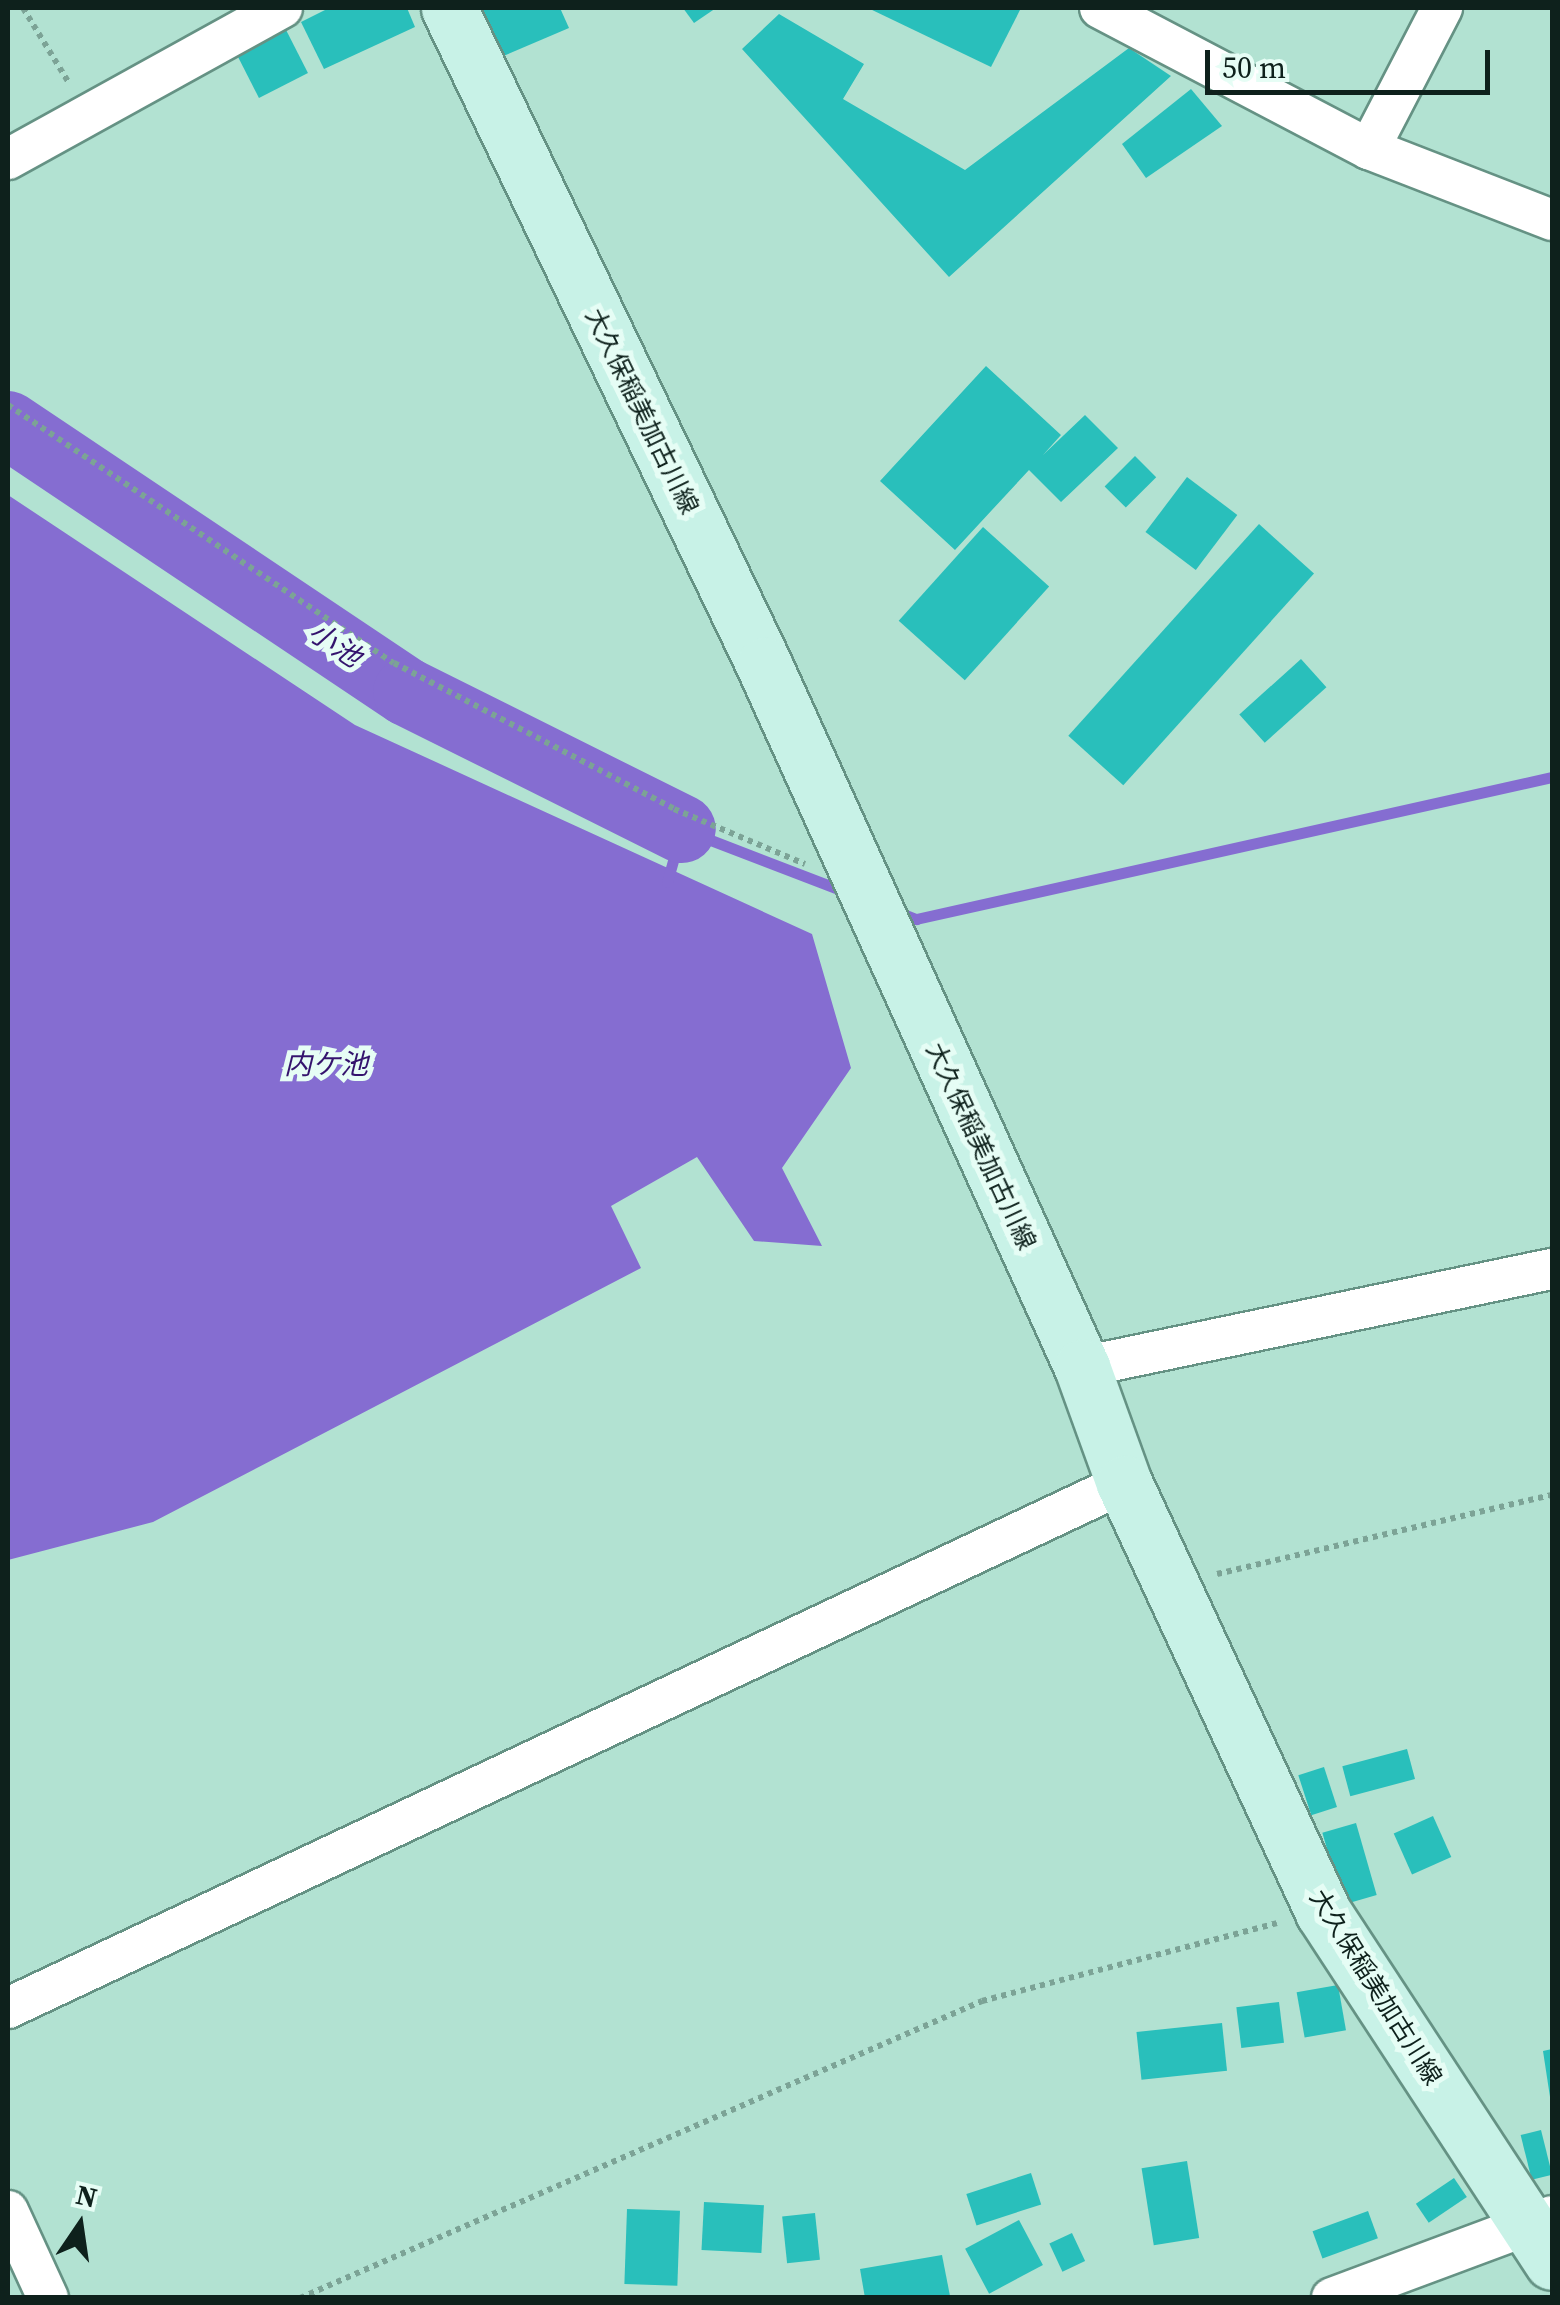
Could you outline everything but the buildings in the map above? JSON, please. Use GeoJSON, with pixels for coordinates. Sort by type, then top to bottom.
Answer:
{"type":"FeatureCollection","features":[{"type":"Feature","properties":{"kind":"main road","name":"大久保稲美加古川線"},"geometry":{"type":"LineString","coordinates":[[449,8],[867,895],[1082,1368],[1124,1482],[1322,1912],[1545,2234]]}},
{"type":"Feature","properties":{"kind":"street"},"geometry":{"type":"LineString","coordinates":[[8,160],[282,8]]}},
{"type":"Feature","properties":{"kind":"street"},"geometry":{"type":"LineString","coordinates":[[1100,8],[1369,149],[1552,220]]}},
{"type":"Feature","properties":{"kind":"street"},"geometry":{"type":"LineString","coordinates":[[1369,149],[1442,8]]}},
{"type":"Feature","properties":{"kind":"street"},"geometry":{"type":"LineString","coordinates":[[1082,1368],[1552,1269]]}},
{"type":"Feature","properties":{"kind":"street"},"geometry":{"type":"LineString","coordinates":[[8,2008],[1124,1482]]}},
{"type":"Feature","properties":{"kind":"street"},"geometry":{"type":"LineString","coordinates":[[8,2210],[48,2298]]}},
{"type":"Feature","properties":{"kind":"street"},"geometry":{"type":"LineString","coordinates":[[1332,2298],[1545,2234]]}},
{"type":"Feature","properties":{"kind":"path"},"geometry":{"type":"LineString","coordinates":[[23,8],[87,113]]}},
{"type":"Feature","properties":{"kind":"path"},"geometry":{"type":"LineString","coordinates":[[8,406],[394,663],[674,810],[820,870],[867,895]]}},
{"type":"Feature","properties":{"kind":"path"},"geometry":{"type":"LineString","coordinates":[[1172,1586],[1552,1495]]}},
{"type":"Feature","properties":{"kind":"path"},"geometry":{"type":"LineString","coordinates":[[300,2298],[982,2001],[1322,1912]]}},
{"type":"Feature","properties":{"kind":"water","name":"内ケ池"},"geometry":{"type":"Polygon","coordinates":[[[8,495],[355,725],[812,934],[851,1068],[782,1168],[822,1246],[754,1241],[697,1157],[611,1206],[641,1268],[153,1522],[8,1560],[8,495]]]}},
{"type":"Feature","properties":{"kind":"waterway","name":"小池"},"geometry":{"type":"LineString","coordinates":[[8,425],[407,692],[682,829]]}},
{"type":"Feature","properties":{"kind":"waterway"},"geometry":{"type":"LineString","coordinates":[[896,911],[916,919],[1552,777]]}},
{"type":"Feature","properties":{"kind":"waterway"},"geometry":{"type":"LineString","coordinates":[[667,882],[682,829],[846,892]]}}]}
